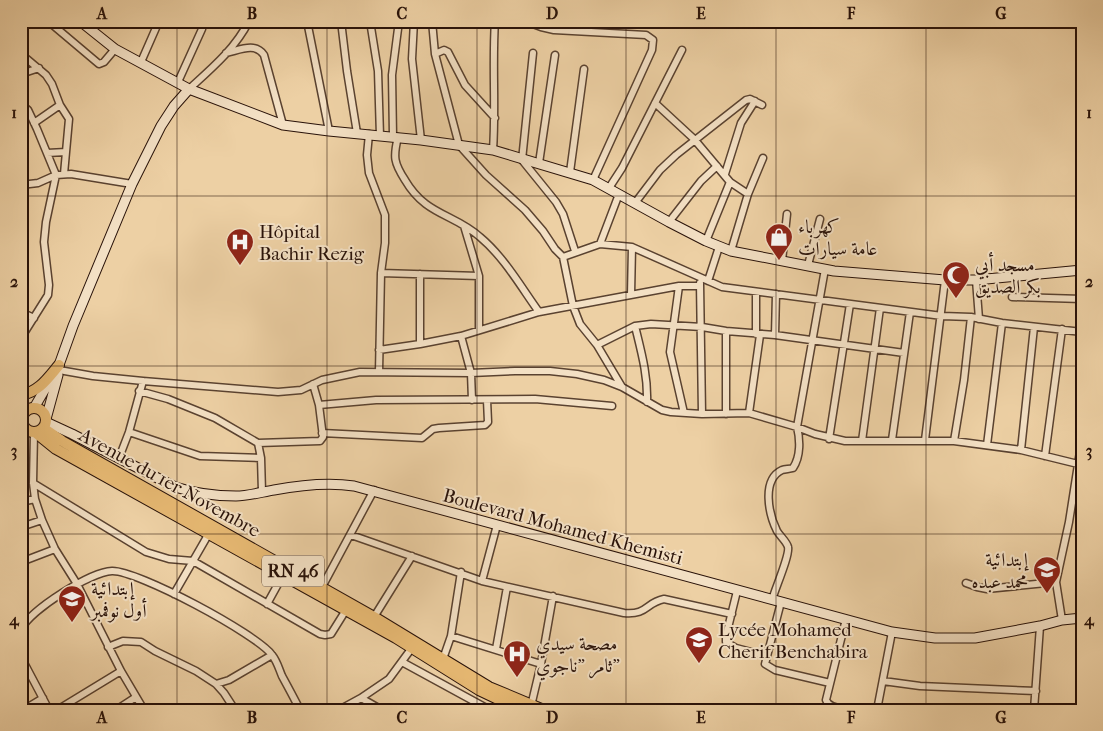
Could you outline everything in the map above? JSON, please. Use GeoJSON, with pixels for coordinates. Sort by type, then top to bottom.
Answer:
{"type":"FeatureCollection","features":[{"type":"Feature","properties":{"kind":"main road"},"geometry":{"type":"LineString","coordinates":[[80,21],[115,49],[189,89],[283,125],[328,132],[369,134],[493,150],[593,180],[669,222],[706,241],[731,251],[825,269],[945,280],[976,280],[1082,270]]}},
{"type":"Feature","properties":{"kind":"main road"},"geometry":{"type":"LineString","coordinates":[[41,427],[73,326],[132,184],[161,126],[174,106],[189,89]]}},
{"type":"Feature","properties":{"kind":"main road"},"geometry":{"type":"LineString","coordinates":[[21,395],[30,394],[39,388],[59,368]]}},
{"type":"Feature","properties":{"kind":"main road"},"geometry":{"type":"LineString","coordinates":[[41,427],[28,431],[22,425],[22,416],[59,368]]}},
{"type":"Feature","properties":{"kind":"main road"},"geometry":{"type":"LineString","coordinates":[[28,409],[40,410],[41,427]]}},
{"type":"Feature","properties":{"kind":"main road","name":"Boulevard Mohamed Khemisti"},"geometry":{"type":"LineString","coordinates":[[41,427],[119,458],[186,490],[237,496],[305,484],[333,483],[374,490],[892,632],[935,638],[975,638],[1062,620],[1082,618]]}},
{"type":"Feature","properties":{"kind":"main road","name":"Avenue du 1er Novembre"},"geometry":{"type":"LineString","coordinates":[[41,427],[56,449],[208,535],[346,610],[442,659],[489,687],[544,710]]}},
{"type":"Feature","properties":{"kind":"main road","name":"Avenue du 1er Novembre"},"geometry":{"type":"LineString","coordinates":[[41,427],[62,441],[374,617],[479,690],[521,710]]}},
{"type":"Feature","properties":{"kind":"street"},"geometry":{"type":"LineString","coordinates":[[48,21],[100,64],[115,49]]}},
{"type":"Feature","properties":{"kind":"street"},"geometry":{"type":"LineString","coordinates":[[141,62],[159,21]]}},
{"type":"Feature","properties":{"kind":"street"},"geometry":{"type":"LineString","coordinates":[[189,89],[226,53],[249,21]]}},
{"type":"Feature","properties":{"kind":"street"},"geometry":{"type":"LineString","coordinates":[[307,21],[328,132]]}},
{"type":"Feature","properties":{"kind":"street"},"geometry":{"type":"LineString","coordinates":[[341,21],[357,134]]}},
{"type":"Feature","properties":{"kind":"street"},"geometry":{"type":"LineString","coordinates":[[370,21],[378,71],[380,136]]}},
{"type":"Feature","properties":{"kind":"street"},"geometry":{"type":"LineString","coordinates":[[398,21],[392,75],[395,162],[409,188],[418,198],[431,209],[479,236],[496,253],[539,312]]}},
{"type":"Feature","properties":{"kind":"street"},"geometry":{"type":"LineString","coordinates":[[414,21],[413,67],[421,140]]}},
{"type":"Feature","properties":{"kind":"street"},"geometry":{"type":"LineString","coordinates":[[432,21],[435,54],[459,145],[486,175],[524,210],[543,231],[555,249],[563,256],[580,324],[597,345],[622,387]]}},
{"type":"Feature","properties":{"kind":"street"},"geometry":{"type":"LineString","coordinates":[[493,150],[495,118],[493,54],[495,21]]}},
{"type":"Feature","properties":{"kind":"street"},"geometry":{"type":"LineString","coordinates":[[525,21],[554,30],[646,35],[653,40],[652,50],[593,180]]}},
{"type":"Feature","properties":{"kind":"street"},"geometry":{"type":"LineString","coordinates":[[178,82],[202,29]]}},
{"type":"Feature","properties":{"kind":"street"},"geometry":{"type":"LineString","coordinates":[[226,53],[248,47],[261,50],[264,54],[283,125]]}},
{"type":"Feature","properties":{"kind":"street"},"geometry":{"type":"LineString","coordinates":[[435,54],[444,50],[448,52],[465,85],[495,118]]}},
{"type":"Feature","properties":{"kind":"street"},"geometry":{"type":"LineString","coordinates":[[609,188],[622,168],[682,50]]}},
{"type":"Feature","properties":{"kind":"street"},"geometry":{"type":"LineString","coordinates":[[533,53],[522,160],[556,202],[563,214],[576,251]]}},
{"type":"Feature","properties":{"kind":"street"},"geometry":{"type":"LineString","coordinates":[[21,54],[39,68],[52,84],[60,106],[67,115],[69,122],[64,174]]}},
{"type":"Feature","properties":{"kind":"street"},"geometry":{"type":"LineString","coordinates":[[539,163],[555,55]]}},
{"type":"Feature","properties":{"kind":"street"},"geometry":{"type":"LineString","coordinates":[[21,74],[39,68]]}},
{"type":"Feature","properties":{"kind":"street"},"geometry":{"type":"LineString","coordinates":[[570,172],[584,69]]}},
{"type":"Feature","properties":{"kind":"street"},"geometry":{"type":"LineString","coordinates":[[635,203],[660,170],[694,139],[746,100],[750,99],[762,105]]}},
{"type":"Feature","properties":{"kind":"street"},"geometry":{"type":"LineString","coordinates":[[725,174],[741,123],[754,101]]}},
{"type":"Feature","properties":{"kind":"street"},"geometry":{"type":"LineString","coordinates":[[655,103],[694,139],[730,182],[748,194]]}},
{"type":"Feature","properties":{"kind":"street"},"geometry":{"type":"LineString","coordinates":[[21,104],[28,110],[56,175],[46,222],[44,242],[49,285],[48,295],[21,338]]}},
{"type":"Feature","properties":{"kind":"street"},"geometry":{"type":"LineString","coordinates":[[34,123],[60,106]]}},
{"type":"Feature","properties":{"kind":"street"},"geometry":{"type":"LineString","coordinates":[[369,134],[366,155],[369,173],[385,215],[385,243],[381,273],[379,372]]}},
{"type":"Feature","properties":{"kind":"street"},"geometry":{"type":"LineString","coordinates":[[47,153],[66,152]]}},
{"type":"Feature","properties":{"kind":"street"},"geometry":{"type":"LineString","coordinates":[[731,251],[748,194],[763,158]]}},
{"type":"Feature","properties":{"kind":"street"},"geometry":{"type":"LineString","coordinates":[[669,222],[701,181],[717,166]]}},
{"type":"Feature","properties":{"kind":"street"},"geometry":{"type":"LineString","coordinates":[[21,185],[38,183],[56,175],[64,174],[132,184]]}},
{"type":"Feature","properties":{"kind":"street"},"geometry":{"type":"LineString","coordinates":[[706,241],[730,182]]}},
{"type":"Feature","properties":{"kind":"street"},"geometry":{"type":"LineString","coordinates":[[600,244],[619,194]]}},
{"type":"Feature","properties":{"kind":"street"},"geometry":{"type":"LineString","coordinates":[[782,261],[787,214]]}},
{"type":"Feature","properties":{"kind":"street"},"geometry":{"type":"LineString","coordinates":[[808,265],[820,219]]}},
{"type":"Feature","properties":{"kind":"street"},"geometry":{"type":"LineString","coordinates":[[464,226],[479,276],[479,330]]}},
{"type":"Feature","properties":{"kind":"street"},"geometry":{"type":"LineString","coordinates":[[563,256],[600,244],[632,247],[722,287],[1082,332]]}},
{"type":"Feature","properties":{"kind":"street"},"geometry":{"type":"LineString","coordinates":[[631,295],[632,247]]}},
{"type":"Feature","properties":{"kind":"street"},"geometry":{"type":"LineString","coordinates":[[708,281],[719,247]]}},
{"type":"Feature","properties":{"kind":"street"},"geometry":{"type":"LineString","coordinates":[[825,269],[797,426],[800,441],[796,464],[793,468],[781,470],[774,477],[769,489],[768,503],[770,515],[777,531],[788,547],[786,560],[779,577],[777,601],[765,664],[768,667],[830,684]]}},
{"type":"Feature","properties":{"kind":"street"},"geometry":{"type":"LineString","coordinates":[[381,273],[479,276]]}},
{"type":"Feature","properties":{"kind":"street"},"geometry":{"type":"LineString","coordinates":[[420,274],[420,344]]}},
{"type":"Feature","properties":{"kind":"street"},"geometry":{"type":"LineString","coordinates":[[700,277],[702,414]]}},
{"type":"Feature","properties":{"kind":"street"},"geometry":{"type":"LineString","coordinates":[[925,440],[945,280]]}},
{"type":"Feature","properties":{"kind":"street"},"geometry":{"type":"LineString","coordinates":[[976,280],[979,319]]}},
{"type":"Feature","properties":{"kind":"street"},"geometry":{"type":"LineString","coordinates":[[379,350],[461,336],[539,312],[679,286],[700,286]]}},
{"type":"Feature","properties":{"kind":"street"},"geometry":{"type":"LineString","coordinates":[[679,286],[670,352],[684,413]]}},
{"type":"Feature","properties":{"kind":"street"},"geometry":{"type":"LineString","coordinates":[[749,413],[758,335],[756,292]]}},
{"type":"Feature","properties":{"kind":"street"},"geometry":{"type":"LineString","coordinates":[[775,335],[776,294]]}},
{"type":"Feature","properties":{"kind":"street"},"geometry":{"type":"LineString","coordinates":[[1012,297],[1082,299]]}},
{"type":"Feature","properties":{"kind":"street"},"geometry":{"type":"LineString","coordinates":[[829,438],[850,304]]}},
{"type":"Feature","properties":{"kind":"street"},"geometry":{"type":"LineString","coordinates":[[862,440],[880,308]]}},
{"type":"Feature","properties":{"kind":"street"},"geometry":{"type":"LineString","coordinates":[[21,312],[34,318]]}},
{"type":"Feature","properties":{"kind":"street"},"geometry":{"type":"LineString","coordinates":[[892,440],[910,312]]}},
{"type":"Feature","properties":{"kind":"street"},"geometry":{"type":"LineString","coordinates":[[954,441],[964,380],[971,317]]}},
{"type":"Feature","properties":{"kind":"street"},"geometry":{"type":"LineString","coordinates":[[987,445],[1002,323]]}},
{"type":"Feature","properties":{"kind":"street"},"geometry":{"type":"LineString","coordinates":[[597,345],[635,326],[651,324],[702,327],[758,335],[775,335],[904,353]]}},
{"type":"Feature","properties":{"kind":"street"},"geometry":{"type":"LineString","coordinates":[[635,326],[645,364],[648,385],[647,402]]}},
{"type":"Feature","properties":{"kind":"street"},"geometry":{"type":"LineString","coordinates":[[1021,450],[1034,327]]}},
{"type":"Feature","properties":{"kind":"street"},"geometry":{"type":"LineString","coordinates":[[1045,456],[1062,329]]}},
{"type":"Feature","properties":{"kind":"street"},"geometry":{"type":"LineString","coordinates":[[726,331],[726,414]]}},
{"type":"Feature","properties":{"kind":"street"},"geometry":{"type":"LineString","coordinates":[[461,336],[471,373],[472,400]]}},
{"type":"Feature","properties":{"kind":"street"},"geometry":{"type":"LineString","coordinates":[[59,368],[93,376],[278,392],[301,390],[322,380],[360,372],[471,373],[550,371],[604,380],[622,387],[662,410],[702,414],[749,413],[797,426],[829,438],[954,441],[1021,450],[1080,464]]}},
{"type":"Feature","properties":{"kind":"street"},"geometry":{"type":"LineString","coordinates":[[119,458],[129,432],[143,381]]}},
{"type":"Feature","properties":{"kind":"street"},"geometry":{"type":"LineString","coordinates":[[139,390],[168,399],[215,418],[258,443],[320,441],[323,440],[314,384]]}},
{"type":"Feature","properties":{"kind":"street"},"geometry":{"type":"LineString","coordinates":[[318,405],[376,400],[535,399],[612,406]]}},
{"type":"Feature","properties":{"kind":"street"},"geometry":{"type":"LineString","coordinates":[[322,433],[419,438],[425,436],[433,429],[484,426],[488,422],[487,400]]}},
{"type":"Feature","properties":{"kind":"street"},"geometry":{"type":"LineString","coordinates":[[41,427],[32,483],[42,520],[54,549],[76,584],[108,647],[144,710]]}},
{"type":"Feature","properties":{"kind":"street"},"geometry":{"type":"LineString","coordinates":[[129,432],[200,456],[261,458]]}},
{"type":"Feature","properties":{"kind":"street"},"geometry":{"type":"LineString","coordinates":[[1062,620],[1056,582],[1080,464],[1082,439]]}},
{"type":"Feature","properties":{"kind":"street"},"geometry":{"type":"LineString","coordinates":[[258,443],[261,458],[262,492]]}},
{"type":"Feature","properties":{"kind":"street"},"geometry":{"type":"LineString","coordinates":[[32,483],[146,552],[169,559],[193,561],[325,635],[332,634],[346,610]]}},
{"type":"Feature","properties":{"kind":"street"},"geometry":{"type":"LineString","coordinates":[[322,587],[374,490]]}},
{"type":"Feature","properties":{"kind":"street"},"geometry":{"type":"LineString","coordinates":[[21,502],[35,499]]}},
{"type":"Feature","properties":{"kind":"street"},"geometry":{"type":"LineString","coordinates":[[21,528],[42,520]]}},
{"type":"Feature","properties":{"kind":"street"},"geometry":{"type":"LineString","coordinates":[[482,581],[497,525]]}},
{"type":"Feature","properties":{"kind":"street"},"geometry":{"type":"LineString","coordinates":[[174,594],[208,535]]}},
{"type":"Feature","properties":{"kind":"street"},"geometry":{"type":"LineString","coordinates":[[350,535],[462,572],[482,581],[624,613],[640,613],[653,603],[664,599],[732,614]]}},
{"type":"Feature","properties":{"kind":"street"},"geometry":{"type":"LineString","coordinates":[[21,562],[54,549]]}},
{"type":"Feature","properties":{"kind":"street"},"geometry":{"type":"LineString","coordinates":[[374,617],[412,556]]}},
{"type":"Feature","properties":{"kind":"street"},"geometry":{"type":"LineString","coordinates":[[21,629],[31,617],[76,584],[98,574],[124,572],[174,594],[229,622],[262,645],[272,655],[300,710]]}},
{"type":"Feature","properties":{"kind":"street"},"geometry":{"type":"LineString","coordinates":[[442,659],[451,636],[462,572]]}},
{"type":"Feature","properties":{"kind":"street"},"geometry":{"type":"LineString","coordinates":[[267,604],[283,575]]}},
{"type":"Feature","properties":{"kind":"street"},"geometry":{"type":"LineString","coordinates":[[966,582],[977,588],[987,589],[1056,582]]}},
{"type":"Feature","properties":{"kind":"street"},"geometry":{"type":"LineString","coordinates":[[496,649],[507,587]]}},
{"type":"Feature","properties":{"kind":"street"},"geometry":{"type":"LineString","coordinates":[[737,591],[726,642],[736,648],[766,656]]}},
{"type":"Feature","properties":{"kind":"street"},"geometry":{"type":"LineString","coordinates":[[531,706],[541,664],[553,596]]}},
{"type":"Feature","properties":{"kind":"street"},"geometry":{"type":"LineString","coordinates":[[846,620],[826,700],[828,704],[848,710]]}},
{"type":"Feature","properties":{"kind":"street"},"geometry":{"type":"LineString","coordinates":[[1034,710],[1040,626]]}},
{"type":"Feature","properties":{"kind":"street"},"geometry":{"type":"LineString","coordinates":[[877,710],[892,632]]}},
{"type":"Feature","properties":{"kind":"street"},"geometry":{"type":"LineString","coordinates":[[451,636],[541,664]]}},
{"type":"Feature","properties":{"kind":"street"},"geometry":{"type":"LineString","coordinates":[[108,647],[123,642],[141,642],[196,671],[216,684],[235,710]]}},
{"type":"Feature","properties":{"kind":"street"},"geometry":{"type":"LineString","coordinates":[[339,710],[389,679],[414,645]]}},
{"type":"Feature","properties":{"kind":"street"},"geometry":{"type":"LineString","coordinates":[[216,684],[229,680],[272,655]]}},
{"type":"Feature","properties":{"kind":"street"},"geometry":{"type":"LineString","coordinates":[[21,656],[49,710]]}},
{"type":"Feature","properties":{"kind":"street"},"geometry":{"type":"LineString","coordinates":[[402,662],[490,710]]}},
{"type":"Feature","properties":{"kind":"street"},"geometry":{"type":"LineString","coordinates":[[57,710],[121,671]]}},
{"type":"Feature","properties":{"kind":"street"},"geometry":{"type":"LineString","coordinates":[[883,681],[920,686],[1036,691]]}},
{"type":"Feature","properties":{"kind":"street"},"geometry":{"type":"LineString","coordinates":[[116,710],[136,697]]}},
{"type":"Feature","properties":{"kind":"street"},"geometry":{"type":"LineString","coordinates":[[23,710],[43,698]]}},
{"type":"Feature","properties":{"kind":"street"},"geometry":{"type":"LineString","coordinates":[[361,698],[382,710]]}},
{"type":"Feature","properties":{"kind":"place","name":"كهرباء عامة سيارات"},"geometry":{"type":"Point","coordinates":[779,261]}},
{"type":"Feature","properties":{"kind":"place","name":"Hôpital Bachir Rezig"},"geometry":{"type":"Point","coordinates":[240,266]}},
{"type":"Feature","properties":{"kind":"place","name":"مسجد أبي بكر الصديق"},"geometry":{"type":"Point","coordinates":[956,299]}},
{"type":"Feature","properties":{"kind":"place","name":"إبتدائية محمد عبده"},"geometry":{"type":"Point","coordinates":[1047,594]}},
{"type":"Feature","properties":{"kind":"place","name":"إبتدائية أول نوفمبر"},"geometry":{"type":"Point","coordinates":[72,623]}},
{"type":"Feature","properties":{"kind":"place","name":"Lycée Mohamed Cherif Benchabira"},"geometry":{"type":"Point","coordinates":[699,664]}},
{"type":"Feature","properties":{"kind":"place","name":"مصحة سيدي ثامر \"ناجوي\""},"geometry":{"type":"Point","coordinates":[517,678]}}]}
